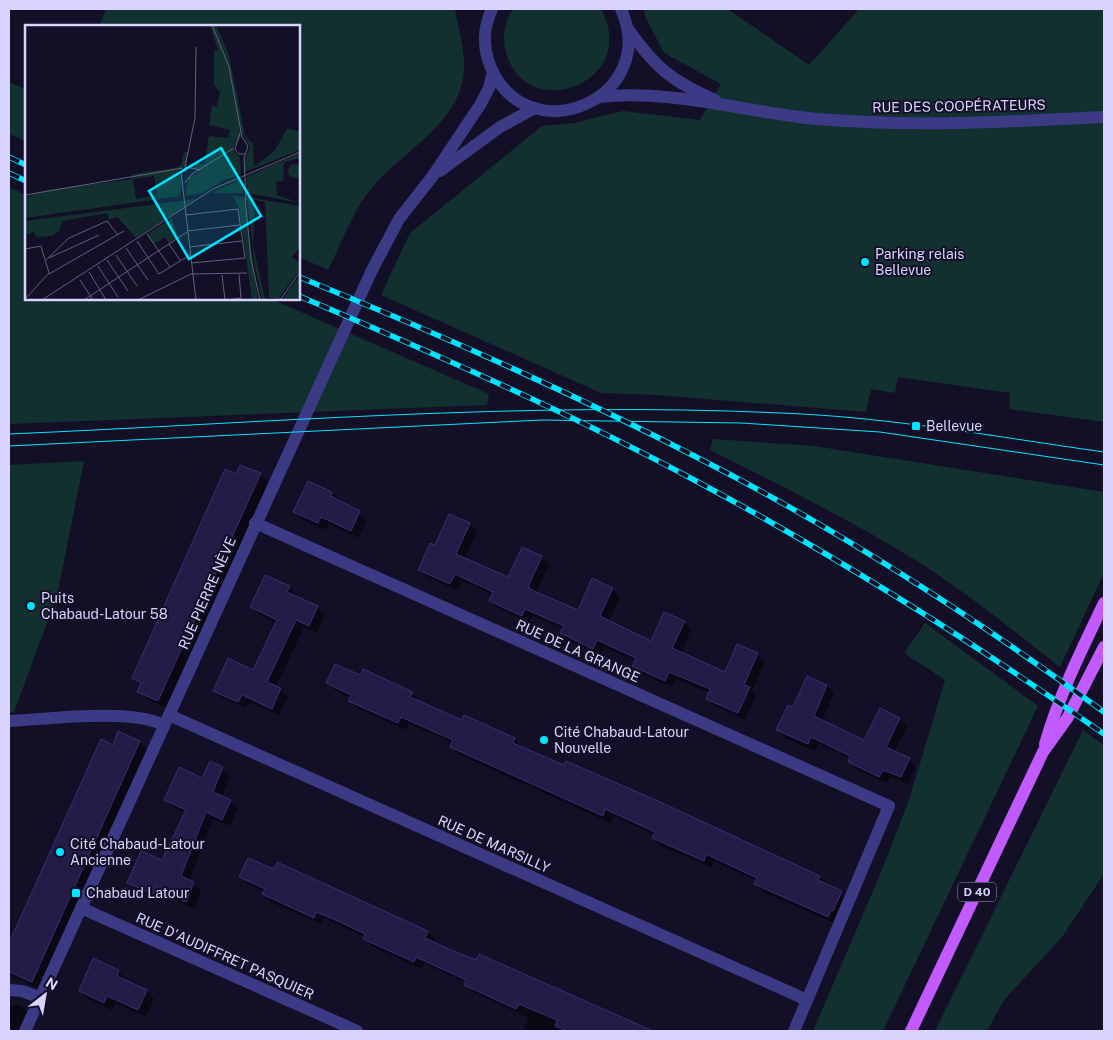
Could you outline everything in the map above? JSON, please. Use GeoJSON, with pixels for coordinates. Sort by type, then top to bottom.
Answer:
{"type":"FeatureCollection","features":[{"type":"Feature","properties":{"kind":"main road","name":"D 40"},"geometry":{"type":"LineString","coordinates":[[910,1031],[1043,752],[1056,711],[1104,603]]}},
{"type":"Feature","properties":{"kind":"main road","name":"D 40"},"geometry":{"type":"LineString","coordinates":[[1043,752],[1068,717],[1104,647]]}},
{"type":"Feature","properties":{"kind":"street"},"geometry":{"type":"LineString","coordinates":[[482,9],[487,24]]}},
{"type":"Feature","properties":{"kind":"street"},"geometry":{"type":"LineString","coordinates":[[492,9],[487,24],[485,44],[493,72],[510,94],[535,108],[564,111],[582,106],[599,97],[613,84],[623,67],[628,49],[628,29],[621,9]]}},
{"type":"Feature","properties":{"kind":"street","name":"RUE DES COOPÉRATEURS"},"geometry":{"type":"LineString","coordinates":[[628,29],[648,57],[665,73],[725,105]]}},
{"type":"Feature","properties":{"kind":"street","name":"RUE PIERRE NÈVE"},"geometry":{"type":"LineString","coordinates":[[25,1031],[255,523],[390,232],[432,177],[480,105],[489,88],[493,72]]}},
{"type":"Feature","properties":{"kind":"street","name":"RUE DES COOPÉRATEURS"},"geometry":{"type":"LineString","coordinates":[[599,97],[627,95],[725,105],[782,115],[873,123],[933,124],[1104,118]]}},
{"type":"Feature","properties":{"kind":"street","name":"RUE PIERRE NÈVE"},"geometry":{"type":"LineString","coordinates":[[432,177],[500,127],[535,108]]}},
{"type":"Feature","properties":{"kind":"street","name":"RUE DE LA GRANGE"},"geometry":{"type":"LineString","coordinates":[[255,523],[889,806],[807,1000]]}},
{"type":"Feature","properties":{"kind":"street","name":"RUE DE MARSILLY"},"geometry":{"type":"LineString","coordinates":[[9,721],[131,716],[166,720],[807,1000]]}},
{"type":"Feature","properties":{"kind":"street","name":"RUE D'AUDIFFRET PASQUIER"},"geometry":{"type":"LineString","coordinates":[[81,908],[357,1031]]}},
{"type":"Feature","properties":{"kind":"street"},"geometry":{"type":"LineString","coordinates":[[9,990],[22,991],[40,998]]}},
{"type":"Feature","properties":{"kind":"street"},"geometry":{"type":"LineString","coordinates":[[794,1031],[807,1000]]}},
{"type":"Feature","properties":{"kind":"green space"},"geometry":{"type":"Polygon","coordinates":[[[106,9],[455,9],[464,69],[461,88],[453,106],[442,121],[371,189],[353,217],[328,270],[300,257],[300,25],[99,25],[106,9]]]}},
{"type":"Feature","properties":{"kind":"green space"},"geometry":{"type":"Polygon","coordinates":[[[513,9],[601,9],[609,35],[606,57],[594,74],[577,85],[556,90],[536,87],[518,75],[506,53],[505,30],[513,9]]]}},
{"type":"Feature","properties":{"kind":"green space"},"geometry":{"type":"Polygon","coordinates":[[[644,9],[728,9],[809,65],[859,9],[1104,9],[1104,422],[1009,409],[1010,393],[898,377],[895,393],[871,389],[866,412],[657,395],[601,393],[381,295],[410,233],[542,126],[573,123],[623,111],[700,120],[721,84],[664,53],[645,16],[644,9]]]}},
{"type":"Feature","properties":{"kind":"green space"},"geometry":{"type":"Polygon","coordinates":[[[9,82],[25,89],[25,141],[9,134],[9,82]]]}},
{"type":"Feature","properties":{"kind":"green space"},"geometry":{"type":"Polygon","coordinates":[[[9,187],[25,195],[25,300],[273,300],[489,394],[487,405],[9,424],[9,187]]]}},
{"type":"Feature","properties":{"kind":"green space"},"geometry":{"type":"Polygon","coordinates":[[[713,439],[814,446],[1104,492],[1104,573],[1060,667],[972,599],[917,561],[841,517],[710,450],[713,439]]]}},
{"type":"Feature","properties":{"kind":"green space"},"geometry":{"type":"Polygon","coordinates":[[[84,461],[57,596],[14,712],[9,713],[9,465],[84,461]]]}},
{"type":"Feature","properties":{"kind":"green space"},"geometry":{"type":"Polygon","coordinates":[[[925,623],[1038,706],[883,1031],[813,1031],[879,877],[909,800],[945,680],[904,653],[925,623]]]}},
{"type":"Feature","properties":{"kind":"green space"},"geometry":{"type":"Polygon","coordinates":[[[1083,730],[1104,745],[1104,874],[1062,937],[1004,1000],[987,1031],[935,1031],[1083,730]]]}},
{"type":"Feature","properties":{"kind":"building"},"geometry":{"type":"Polygon","coordinates":[[[240,465],[261,473],[158,701],[137,692],[141,683],[132,678],[225,469],[236,474],[240,465]]]}},
{"type":"Feature","properties":{"kind":"building"},"geometry":{"type":"Polygon","coordinates":[[[308,481],[332,492],[331,496],[360,511],[351,531],[321,517],[318,523],[293,512],[308,481]]]}},
{"type":"Feature","properties":{"kind":"building"},"geometry":{"type":"Polygon","coordinates":[[[449,514],[470,523],[456,554],[508,577],[522,547],[542,556],[528,587],[534,591],[578,610],[592,578],[613,588],[600,616],[651,641],[664,612],[685,621],[672,648],[725,672],[737,644],[758,653],[744,685],[750,687],[738,713],[706,699],[710,689],[669,672],[665,681],[632,666],[636,658],[597,640],[593,649],[560,633],[564,626],[525,609],[522,616],[489,601],[493,592],[455,574],[450,584],[418,570],[430,543],[435,545],[449,514]]]}},
{"type":"Feature","properties":{"kind":"building"},"geometry":{"type":"Polygon","coordinates":[[[265,575],[290,586],[287,592],[318,606],[309,626],[296,620],[267,682],[281,688],[272,709],[242,695],[238,702],[213,691],[228,658],[253,670],[277,620],[250,607],[265,575]]]}},
{"type":"Feature","properties":{"kind":"building"},"geometry":{"type":"Polygon","coordinates":[[[335,664],[360,675],[363,669],[413,692],[410,697],[462,720],[464,715],[515,738],[513,743],[564,765],[566,761],[658,801],[820,876],[818,880],[842,891],[833,911],[831,910],[828,917],[754,884],[757,878],[706,854],[704,861],[652,838],[655,832],[605,809],[603,816],[450,747],[453,740],[401,717],[398,723],[348,701],[351,695],[326,683],[335,664]]]}},
{"type":"Feature","properties":{"kind":"building"},"geometry":{"type":"Polygon","coordinates":[[[807,676],[827,685],[814,716],[864,740],[880,708],[900,718],[886,747],[910,758],[901,777],[883,770],[879,777],[848,762],[850,756],[811,737],[808,744],[776,730],[788,705],[793,707],[807,676]]]}},
{"type":"Feature","properties":{"kind":"building"},"geometry":{"type":"Polygon","coordinates":[[[118,731],[140,741],[32,982],[9,972],[9,943],[101,739],[113,745],[118,731]]]}},
{"type":"Feature","properties":{"kind":"building"},"geometry":{"type":"Polygon","coordinates":[[[210,761],[223,767],[213,792],[231,800],[222,820],[206,812],[181,876],[194,882],[186,902],[156,887],[153,894],[127,883],[141,851],[162,860],[186,810],[164,800],[179,767],[202,778],[210,761]]]}},
{"type":"Feature","properties":{"kind":"building"},"geometry":{"type":"Polygon","coordinates":[[[248,858],[274,869],[277,862],[428,931],[425,938],[449,949],[476,960],[479,954],[653,1031],[567,1031],[555,1026],[557,1020],[519,1004],[516,1009],[464,985],[466,980],[416,957],[414,962],[363,939],[365,934],[340,922],[316,912],[314,918],[262,894],[265,889],[239,877],[248,858]]]}},
{"type":"Feature","properties":{"kind":"building"},"geometry":{"type":"Polygon","coordinates":[[[93,958],[119,970],[117,976],[147,990],[138,1010],[107,996],[104,1003],[79,991],[93,958]]]}},
{"type":"Feature","properties":{"kind":"tram line"},"geometry":{"type":"LineString","coordinates":[[9,434],[491,411],[684,410],[821,415],[862,419],[943,428],[1104,452]]}},
{"type":"Feature","properties":{"kind":"tram line"},"geometry":{"type":"LineString","coordinates":[[9,446],[542,420],[741,423],[880,432],[1104,465]]}},
{"type":"Feature","properties":{"kind":"railway"},"geometry":{"type":"LineString","coordinates":[[9,157],[25,165]]}},
{"type":"Feature","properties":{"kind":"railway"},"geometry":{"type":"LineString","coordinates":[[9,173],[25,181]]}},
{"type":"Feature","properties":{"kind":"railway"},"geometry":{"type":"LineString","coordinates":[[300,277],[453,342],[606,412],[706,462],[810,518],[960,611],[1104,712]]}},
{"type":"Feature","properties":{"kind":"railway"},"geometry":{"type":"LineString","coordinates":[[300,296],[500,384],[599,431],[696,481],[853,570],[1005,666],[1104,734]]}},
{"type":"Feature","properties":{"kind":"place","name":"Parking relais Bellevue"},"geometry":{"type":"Point","coordinates":[865,262]}},
{"type":"Feature","properties":{"kind":"place","name":"Bellevue"},"geometry":{"type":"Point","coordinates":[916,426]}},
{"type":"Feature","properties":{"kind":"place","name":"Puits Chabaud-Latour 58"},"geometry":{"type":"Point","coordinates":[31,606]}},
{"type":"Feature","properties":{"kind":"place","name":"Cité Chabaud-Latour Nouvelle"},"geometry":{"type":"Point","coordinates":[544,740]}},
{"type":"Feature","properties":{"kind":"place","name":"Cité Chabaud-Latour Ancienne"},"geometry":{"type":"Point","coordinates":[60,852]}},
{"type":"Feature","properties":{"kind":"place","name":"Chabaud Latour"},"geometry":{"type":"Point","coordinates":[76,893]}}]}
